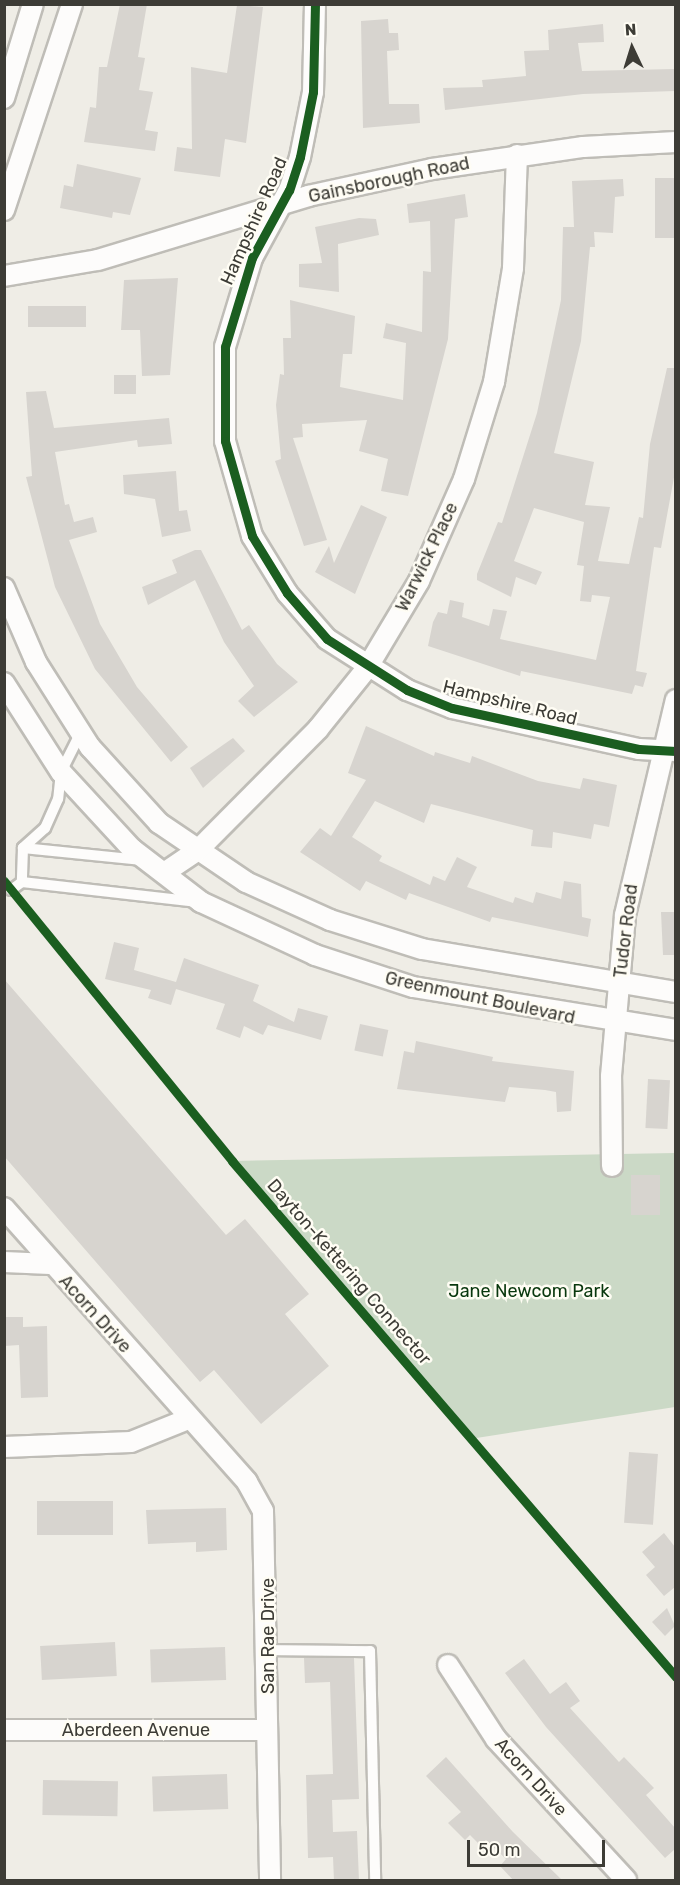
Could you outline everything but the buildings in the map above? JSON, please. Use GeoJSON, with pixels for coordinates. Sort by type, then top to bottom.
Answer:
{"type":"FeatureCollection","features":[{"type":"Feature","properties":{"kind":"street"},"geometry":{"type":"LineString","coordinates":[[4,98],[33,4]]}},
{"type":"Feature","properties":{"kind":"street"},"geometry":{"type":"LineString","coordinates":[[4,210],[72,4]]}},
{"type":"Feature","properties":{"kind":"street","name":"Hampshire Road"},"geometry":{"type":"LineString","coordinates":[[315,4],[309,116],[280,206],[252,258],[225,347],[222,413],[231,477],[252,536],[286,593],[327,639],[367,668],[452,708],[668,751]]}},
{"type":"Feature","properties":{"kind":"street","name":"Gainsborough Road"},"geometry":{"type":"LineString","coordinates":[[4,276],[98,260],[280,206],[432,169],[517,155],[675,142]]}},
{"type":"Feature","properties":{"kind":"street","name":"Warwick Place"},"geometry":{"type":"LineString","coordinates":[[164,873],[197,851],[318,729],[367,668],[419,581],[480,433],[513,268],[517,155]]}},
{"type":"Feature","properties":{"kind":"street","name":"Greenmount Boulevard"},"geometry":{"type":"LineString","coordinates":[[4,588],[36,662],[80,734],[159,823],[197,851],[246,882],[375,936],[619,986],[675,992]]}},
{"type":"Feature","properties":{"kind":"street","name":"Greenmount Boulevard"},"geometry":{"type":"LineString","coordinates":[[4,683],[61,772],[147,861],[201,902],[363,972],[413,987],[614,1024],[675,1030]]}},
{"type":"Feature","properties":{"kind":"street","name":"Tudor Road"},"geometry":{"type":"LineString","coordinates":[[612,1166],[614,1024],[625,915],[668,751],[675,700]]}},
{"type":"Feature","properties":{"kind":"street","name":"Acorn Drive"},"geometry":{"type":"LineString","coordinates":[[4,1208],[50,1264],[188,1419]]}},
{"type":"Feature","properties":{"kind":"street"},"geometry":{"type":"LineString","coordinates":[[4,1262],[50,1264]]}},
{"type":"Feature","properties":{"kind":"street"},"geometry":{"type":"LineString","coordinates":[[4,1447],[131,1442],[188,1419]]}},
{"type":"Feature","properties":{"kind":"street","name":"San Rae Drive"},"geometry":{"type":"LineString","coordinates":[[188,1419],[247,1482],[263,1511],[270,1881]]}},
{"type":"Feature","properties":{"kind":"street","name":"Acorn Drive"},"geometry":{"type":"LineString","coordinates":[[448,1665],[496,1739],[626,1881]]}},
{"type":"Feature","properties":{"kind":"street","name":"Aberdeen Avenue"},"geometry":{"type":"LineString","coordinates":[[4,1730],[267,1730]]}},
{"type":"Feature","properties":{"kind":"lane"},"geometry":{"type":"LineString","coordinates":[[22,882],[23,848],[45,828],[58,799],[61,772],[80,734]]}},
{"type":"Feature","properties":{"kind":"lane"},"geometry":{"type":"LineString","coordinates":[[23,848],[147,861]]}},
{"type":"Feature","properties":{"kind":"lane"},"geometry":{"type":"LineString","coordinates":[[12,890],[22,882],[201,902]]}},
{"type":"Feature","properties":{"kind":"lane"},"geometry":{"type":"LineString","coordinates":[[267,1650],[370,1651],[375,1881]]}},
{"type":"Feature","properties":{"kind":"green space","name":"Jane Newcom Park"},"geometry":{"type":"Polygon","coordinates":[[[675,1153],[675,1407],[470,1439],[232,1161],[675,1153]]]}},
{"type":"Feature","properties":{"kind":"cycle path"},"geometry":{"type":"LineString","coordinates":[[315,4],[313,92],[300,157],[289,190],[252,258],[225,347],[225,441],[252,536],[287,593],[327,639],[407,690],[452,708],[639,749],[676,751]]}},
{"type":"Feature","properties":{"kind":"cycle path","name":"Dayton-Kettering Connector"},"geometry":{"type":"LineString","coordinates":[[4,881],[232,1161],[676,1677]]}}]}
